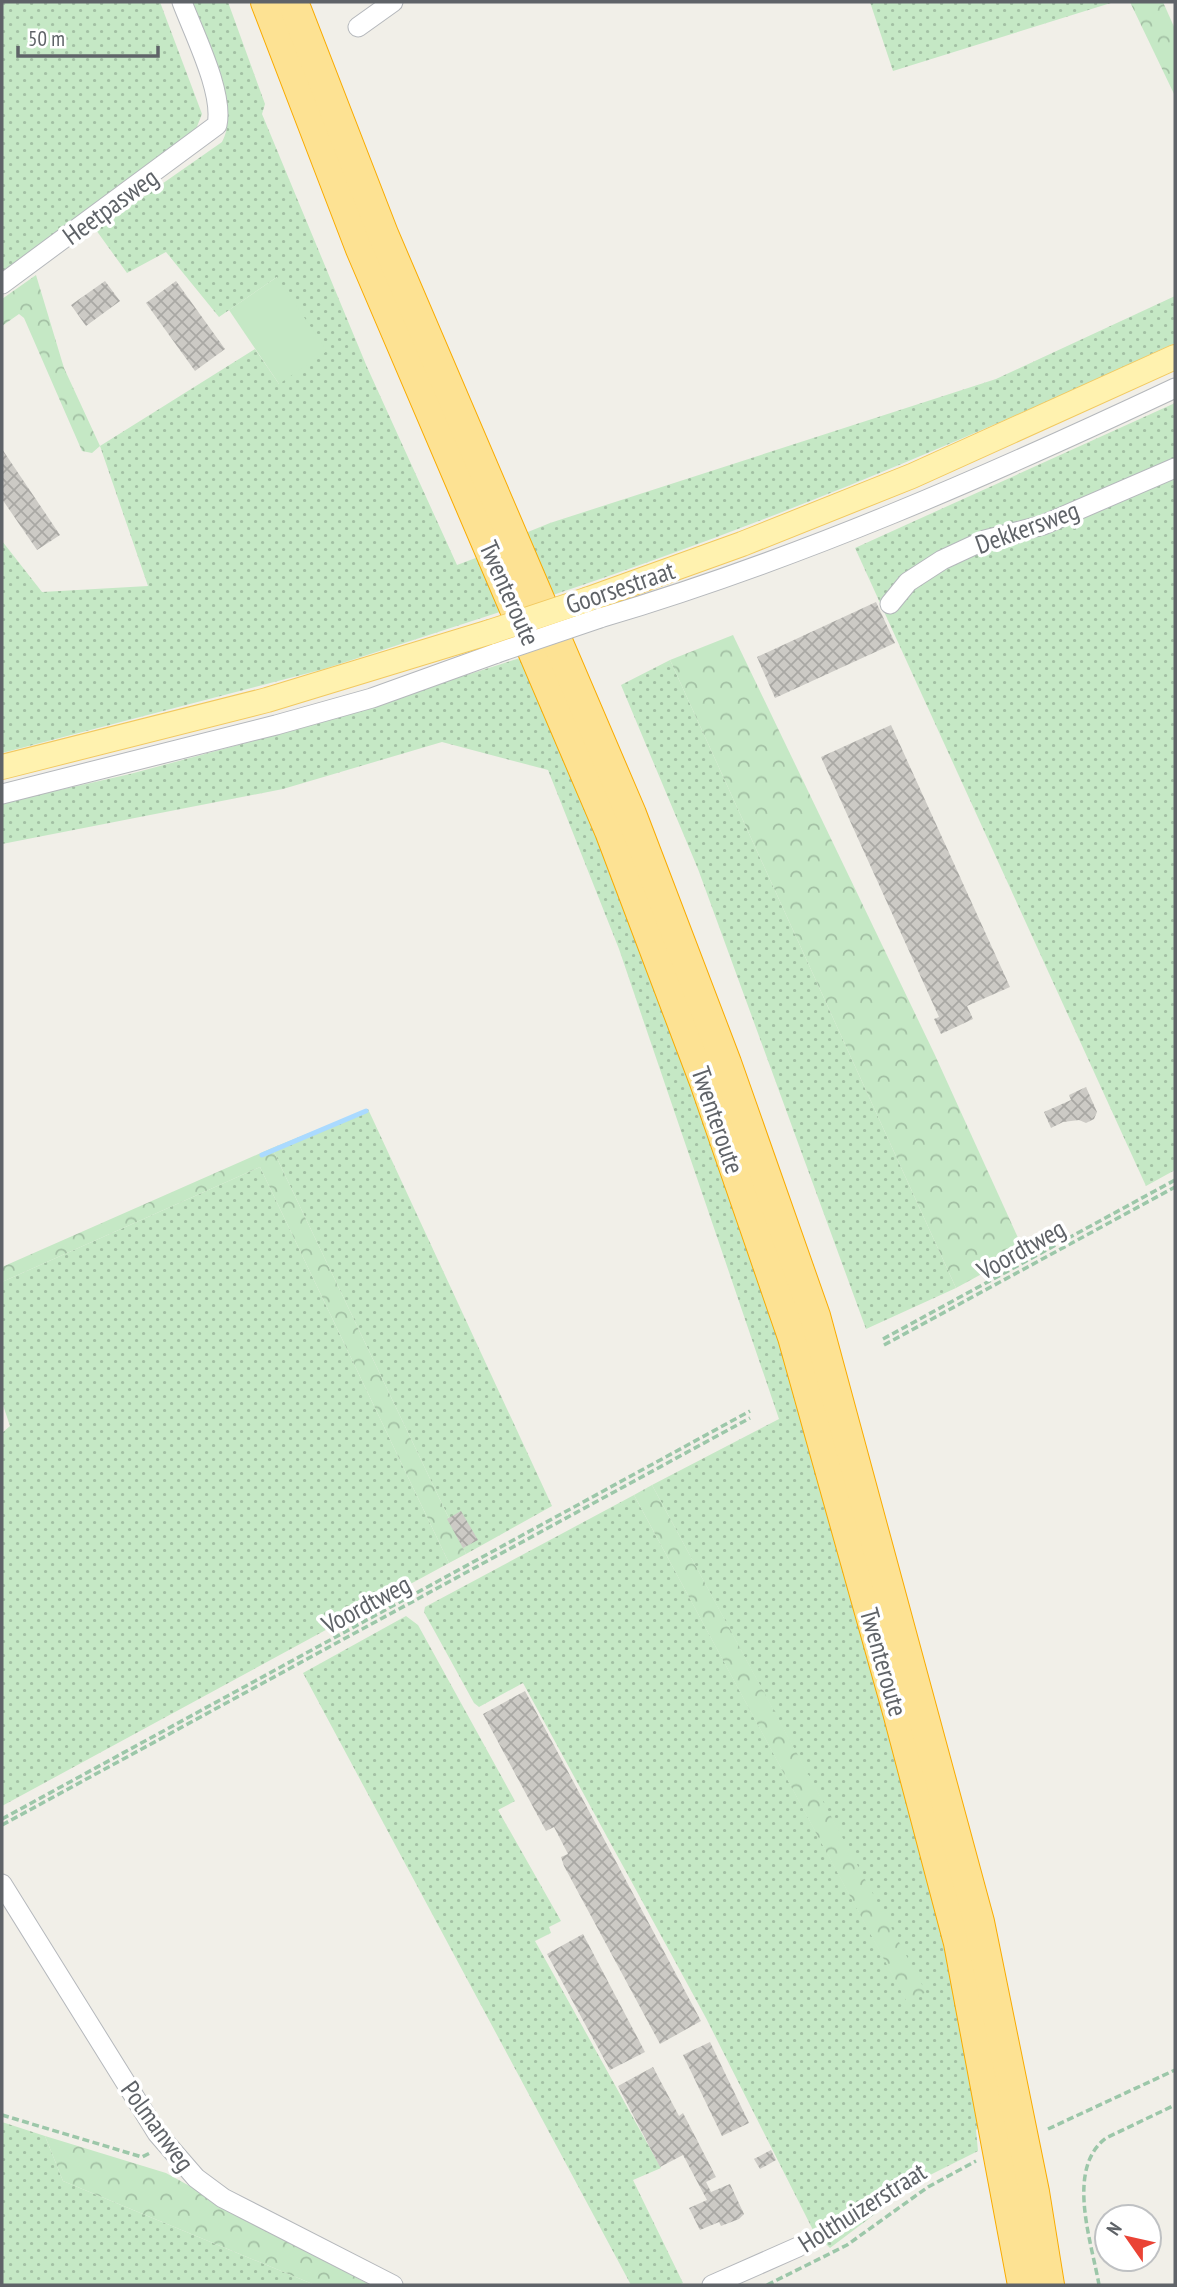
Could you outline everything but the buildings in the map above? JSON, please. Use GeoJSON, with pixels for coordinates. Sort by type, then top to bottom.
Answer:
{"type":"FeatureCollection","features":[{"type":"Feature","properties":{"kind":"highway","name":"Twenteroute"},"geometry":{"type":"LineString","coordinates":[[266,2],[361,249],[610,831],[705,1082],[793,1337],[898,1712],[959,1943],[1023,2285]]}},
{"type":"Feature","properties":{"kind":"highway","name":"Twenteroute"},"geometry":{"type":"LineString","coordinates":[[293,2],[394,259],[631,814],[726,1063],[815,1316],[979,1922],[1034,2192],[1049,2285]]}},
{"type":"Feature","properties":{"kind":"main road","name":"Goorsestraat"},"geometry":{"type":"LineString","coordinates":[[2,767],[494,642],[594,609],[742,544],[912,476],[1175,357]]}},
{"type":"Feature","properties":{"kind":"street","name":"Heetpasweg"},"geometry":{"type":"LineString","coordinates":[[2,284],[217,125],[220,113],[215,92],[183,2]]}},
{"type":"Feature","properties":{"kind":"street"},"geometry":{"type":"LineString","coordinates":[[358,27],[393,2]]}},
{"type":"Feature","properties":{"kind":"street","name":"Goorsestraat"},"geometry":{"type":"LineString","coordinates":[[594,609],[687,592],[905,511],[1175,388]]}},
{"type":"Feature","properties":{"kind":"street","name":"Dekkersweg"},"geometry":{"type":"LineString","coordinates":[[890,604],[908,582],[953,555],[985,540],[1043,525],[1175,468]]}},
{"type":"Feature","properties":{"kind":"street","name":"Goorsestraat"},"geometry":{"type":"LineString","coordinates":[[2,794],[276,726],[372,698],[494,642]]}},
{"type":"Feature","properties":{"kind":"street","name":"Polmanweg"},"geometry":{"type":"LineString","coordinates":[[2,1884],[166,2145],[196,2178],[223,2198],[393,2285]]}},
{"type":"Feature","properties":{"kind":"street"},"geometry":{"type":"LineString","coordinates":[[712,2285],[798,2247]]}},
{"type":"Feature","properties":{"kind":"path"},"geometry":{"type":"LineString","coordinates":[[883,1339],[1175,1180]]}},
{"type":"Feature","properties":{"kind":"path","name":"Voordtweg"},"geometry":{"type":"LineString","coordinates":[[884,1345],[1175,1187]]}},
{"type":"Feature","properties":{"kind":"path","name":"Voordtweg"},"geometry":{"type":"LineString","coordinates":[[2,1819],[750,1411]]}},
{"type":"Feature","properties":{"kind":"path","name":"Voordtweg"},"geometry":{"type":"LineString","coordinates":[[2,1825],[750,1418]]}},
{"type":"Feature","properties":{"kind":"path"},"geometry":{"type":"LineString","coordinates":[[1048,2129],[1175,2070]]}},
{"type":"Feature","properties":{"kind":"path"},"geometry":{"type":"LineString","coordinates":[[1099,2285],[1083,2190],[1087,2163],[1097,2145],[1106,2138],[1175,2105]]}},
{"type":"Feature","properties":{"kind":"path"},"geometry":{"type":"LineString","coordinates":[[2,2115],[142,2157],[166,2145]]}},
{"type":"Feature","properties":{"kind":"path","name":"Holthuizerstraat"},"geometry":{"type":"LineString","coordinates":[[767,2285],[847,2245],[928,2186],[978,2161]]}},
{"type":"Feature","properties":{"kind":"green space"},"geometry":{"type":"Polygon","coordinates":[[[2,2],[160,2],[202,114],[194,134],[2,273],[2,2]]]}},
{"type":"Feature","properties":{"kind":"green space"},"geometry":{"type":"Polygon","coordinates":[[[192,2],[228,2],[265,104],[262,114],[367,367],[457,565],[481,556],[506,610],[324,669],[2,753],[2,541],[42,592],[148,586],[100,446],[255,349],[279,384],[277,277],[219,317],[166,252],[127,273],[96,230],[222,142],[227,127],[228,110],[225,91],[192,2]]]}},
{"type":"Feature","properties":{"kind":"green space"},"geometry":{"type":"Polygon","coordinates":[[[870,2],[1114,2],[893,71],[870,2]]]}},
{"type":"Feature","properties":{"kind":"green space"},"geometry":{"type":"Polygon","coordinates":[[[1130,2],[1163,2],[1175,29],[1175,96],[1130,2]]]}},
{"type":"Feature","properties":{"kind":"green space"},"geometry":{"type":"Polygon","coordinates":[[[36,275],[64,368],[100,446],[92,453],[82,451],[24,318],[19,314],[2,326],[2,299],[36,275]]]}},
{"type":"Feature","properties":{"kind":"green space"},"geometry":{"type":"Polygon","coordinates":[[[277,277],[327,351],[279,384],[229,310],[277,277]]]}},
{"type":"Feature","properties":{"kind":"green space"},"geometry":{"type":"Polygon","coordinates":[[[1175,296],[1175,343],[944,446],[788,510],[630,569],[550,596],[523,534],[996,379],[1175,296]]]}},
{"type":"Feature","properties":{"kind":"green space"},"geometry":{"type":"Polygon","coordinates":[[[1175,403],[1175,1170],[1146,1186],[855,548],[1175,403]]]}},
{"type":"Feature","properties":{"kind":"green space"},"geometry":{"type":"Polygon","coordinates":[[[733,635],[934,1053],[1024,1251],[956,1288],[670,660],[733,635]]]}},
{"type":"Feature","properties":{"kind":"green space"},"geometry":{"type":"Polygon","coordinates":[[[520,658],[563,759],[587,804],[649,962],[794,1381],[914,1820],[947,1961],[978,2128],[978,2151],[920,2180],[830,2248],[814,2232],[706,2018],[523,1683],[479,1707],[474,1703],[424,1612],[425,1607],[634,1495],[907,2001],[925,1992],[652,1485],[779,1419],[619,949],[548,770],[442,742],[283,789],[2,844],[2,803],[130,774],[283,733],[520,658]]]}},
{"type":"Feature","properties":{"kind":"green space"},"geometry":{"type":"Polygon","coordinates":[[[670,660],[956,1288],[866,1329],[698,869],[621,685],[670,660]]]}},
{"type":"Feature","properties":{"kind":"green space"},"geometry":{"type":"Polygon","coordinates":[[[368,1109],[552,1506],[466,1554],[272,1148],[368,1109]]]}},
{"type":"Feature","properties":{"kind":"green space"},"geometry":{"type":"Polygon","coordinates":[[[272,1148],[466,1554],[449,1563],[260,1167],[2,1282],[2,1267],[272,1148]]]}},
{"type":"Feature","properties":{"kind":"green space"},"geometry":{"type":"Polygon","coordinates":[[[260,1167],[449,1563],[2,1806],[2,1433],[10,1426],[2,1402],[2,1282],[260,1167]]]}},
{"type":"Feature","properties":{"kind":"green space"},"geometry":{"type":"Polygon","coordinates":[[[652,1485],[926,1992],[907,2002],[634,1495],[652,1485]]]}},
{"type":"Feature","properties":{"kind":"green space"},"geometry":{"type":"Polygon","coordinates":[[[406,1616],[418,1625],[515,1801],[498,1810],[561,1921],[549,1927],[551,1933],[535,1941],[661,2168],[633,2180],[683,2283],[631,2285],[303,1673],[406,1616]]]}},
{"type":"Feature","properties":{"kind":"green space"},"geometry":{"type":"Polygon","coordinates":[[[2,2122],[45,2136],[63,2181],[315,2285],[2,2285],[2,2122]]]}},
{"type":"Feature","properties":{"kind":"green space"},"geometry":{"type":"Polygon","coordinates":[[[45,2136],[166,2173],[370,2285],[315,2285],[63,2181],[45,2136]]]}},
{"type":"Feature","properties":{"kind":"waterway"},"geometry":{"type":"LineString","coordinates":[[262,1155],[366,1111]]}}]}
